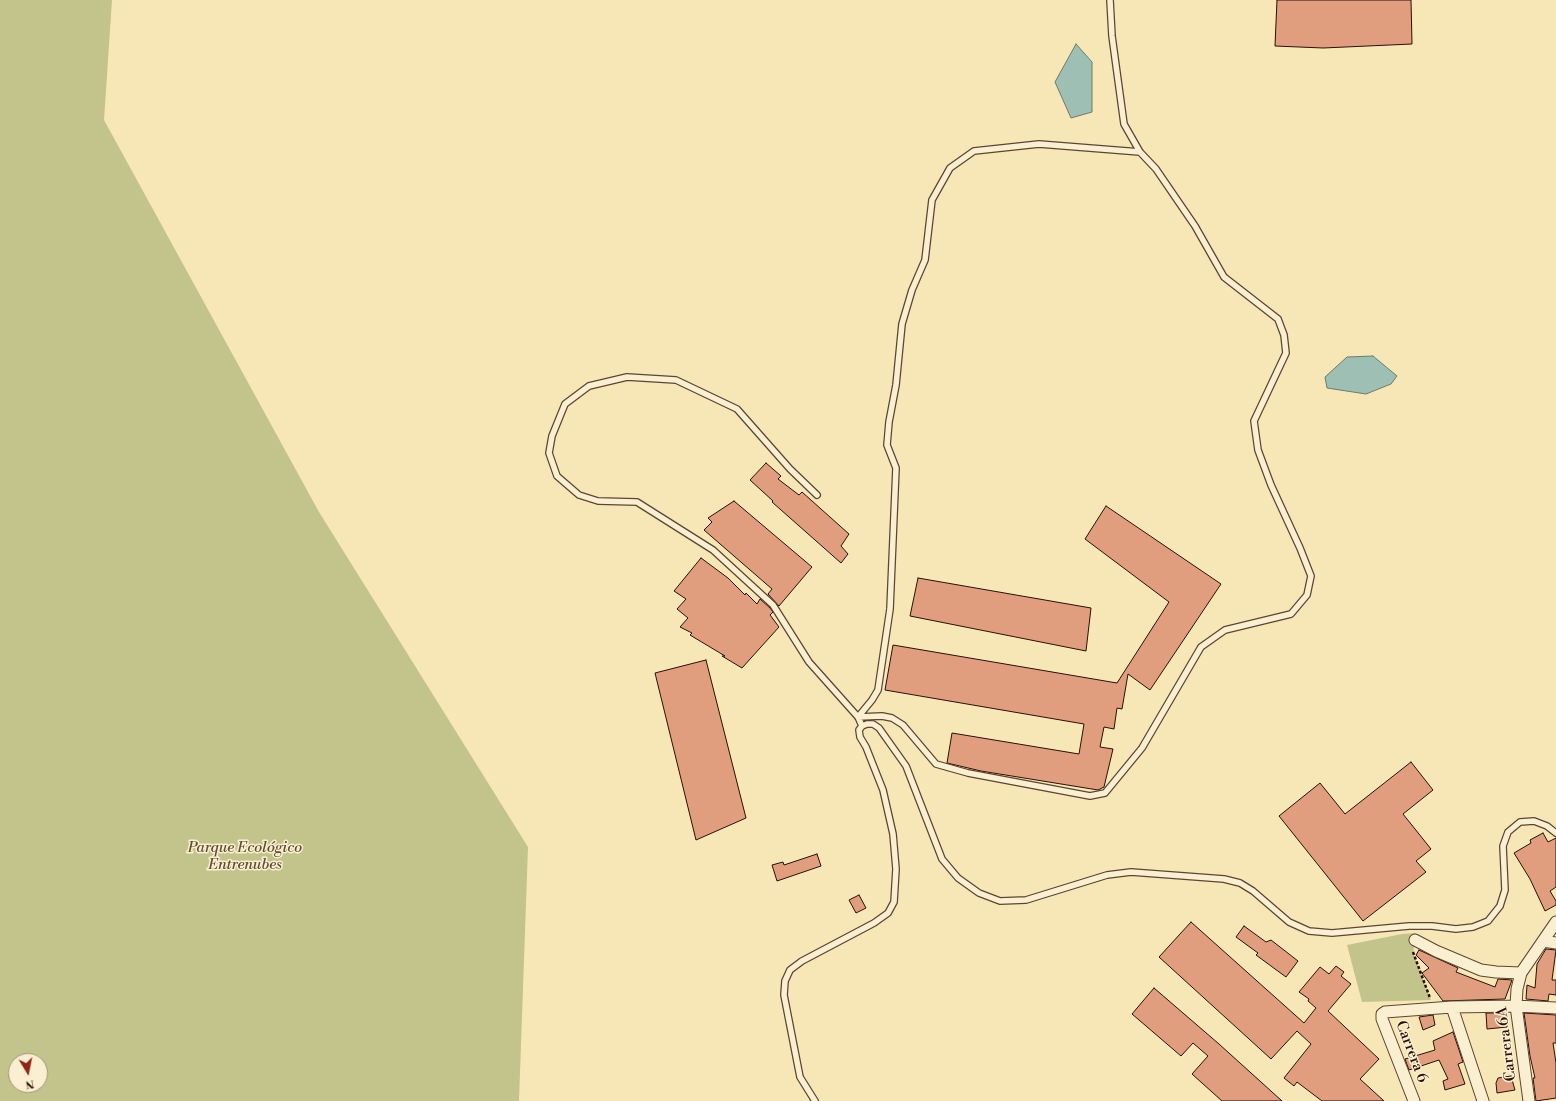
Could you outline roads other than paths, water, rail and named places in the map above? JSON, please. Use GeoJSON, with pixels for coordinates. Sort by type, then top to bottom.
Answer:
{"type":"FeatureCollection","features":[{"type":"Feature","properties":{"kind":"street","name":"Carrera 6A"},"geometry":{"type":"LineString","coordinates":[[1530,1101],[1516,1006],[1517,989],[1521,972],[1556,922]]}},
{"type":"Feature","properties":{"kind":"street"},"geometry":{"type":"LineString","coordinates":[[1415,940],[1436,951],[1481,970],[1496,972],[1521,972]]}},
{"type":"Feature","properties":{"kind":"street"},"geometry":{"type":"LineString","coordinates":[[1543,941],[1556,943]]}},
{"type":"Feature","properties":{"kind":"street"},"geometry":{"type":"LineString","coordinates":[[1483,1101],[1452,1007],[1516,1006],[1556,1008]]}},
{"type":"Feature","properties":{"kind":"street","name":"Carrera 6"},"geometry":{"type":"LineString","coordinates":[[1414,1101],[1382,1018],[1382,1014],[1385,1012],[1452,1007]]}},
{"type":"Feature","properties":{"kind":"lane"},"geometry":{"type":"LineString","coordinates":[[858,717],[882,716],[892,718],[903,725],[936,764],[968,773],[1090,796],[1105,793],[1142,748],[1201,647],[1225,630],[1291,614],[1307,595],[1311,576],[1271,485],[1258,450],[1254,421],[1286,353],[1284,335],[1278,319],[1224,276],[1195,226],[1156,169],[1140,152],[1124,124],[1112,36],[1110,0]]}},
{"type":"Feature","properties":{"kind":"lane"},"geometry":{"type":"LineString","coordinates":[[858,717],[878,690],[890,608],[896,468],[887,445],[889,422],[896,385],[902,324],[912,290],[925,260],[932,200],[950,168],[974,151],[1039,144],[1140,152]]}},
{"type":"Feature","properties":{"kind":"lane"},"geometry":{"type":"LineString","coordinates":[[817,495],[790,469],[737,409],[676,380],[627,377],[589,386],[565,404],[552,436],[549,453],[556,476],[579,495],[598,501],[637,502],[713,550],[773,605],[809,662],[858,717],[862,726]]}},
{"type":"Feature","properties":{"kind":"lane"},"geometry":{"type":"LineString","coordinates":[[815,1101],[800,1077],[784,995],[786,981],[790,970],[802,961],[874,923],[888,913],[894,902],[896,869],[893,834],[883,790],[866,747],[860,737],[859,730],[862,726],[867,724],[873,724],[879,728],[906,766],[942,859],[958,878],[979,893],[1000,901],[1026,900],[1107,875],[1131,872],[1224,879],[1240,883],[1253,891],[1289,922],[1310,931],[1332,933],[1409,926],[1432,926],[1456,929],[1473,927],[1488,921],[1500,906],[1505,890],[1503,846],[1508,832],[1520,822],[1534,821],[1547,826],[1556,833]]}},
{"type":"Feature","properties":{"kind":"water"},"geometry":{"type":"Polygon","coordinates":[[[1076,44],[1092,62],[1092,112],[1071,118],[1055,82],[1076,44]]]}},
{"type":"Feature","properties":{"kind":"water"},"geometry":{"type":"Polygon","coordinates":[[[1373,356],[1397,376],[1391,384],[1366,394],[1327,388],[1325,377],[1347,357],[1373,356]]]}},
{"type":"Feature","properties":{"kind":"park label","name":"Parque Ecológico Entrenubes"},"geometry":{"type":"Point","coordinates":[245,856]}}]}
